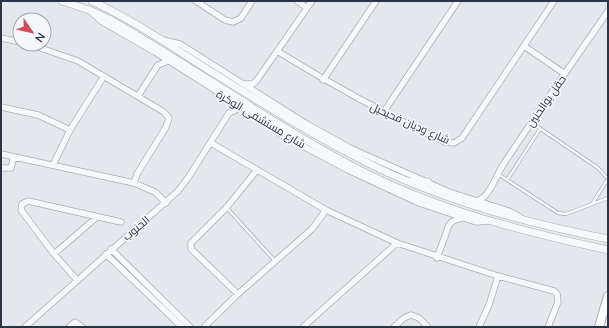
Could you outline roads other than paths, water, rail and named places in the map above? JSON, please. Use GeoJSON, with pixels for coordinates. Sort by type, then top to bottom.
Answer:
{"type":"FeatureCollection","features":[{"type":"Feature","properties":{"kind":"main road"},"geometry":{"type":"LineString","coordinates":[[599,327],[608,296]]}},
{"type":"Feature","properties":{"kind":"street","name":"شارع مستشفى الوكرة"},"geometry":{"type":"LineString","coordinates":[[62,1],[89,10],[139,36],[291,132],[354,167],[423,198],[488,221],[546,237],[608,250]]}},
{"type":"Feature","properties":{"kind":"street","name":"شارع مستشفى الوكرة"},"geometry":{"type":"LineString","coordinates":[[92,1],[116,12],[280,114],[352,155],[407,181],[463,202],[525,221],[608,239]]}},
{"type":"Feature","properties":{"kind":"street"},"geometry":{"type":"LineString","coordinates":[[196,1],[225,20],[233,22],[241,18],[252,1]]}},
{"type":"Feature","properties":{"kind":"street"},"geometry":{"type":"LineString","coordinates":[[296,1],[307,8]]}},
{"type":"Feature","properties":{"kind":"street"},"geometry":{"type":"LineString","coordinates":[[243,84],[252,84],[257,80],[312,1]]}},
{"type":"Feature","properties":{"kind":"street"},"geometry":{"type":"LineString","coordinates":[[323,80],[376,1]]}},
{"type":"Feature","properties":{"kind":"street"},"geometry":{"type":"LineString","coordinates":[[383,113],[458,1]]}},
{"type":"Feature","properties":{"kind":"street","name":"شارع وديان فحيحيل"},"geometry":{"type":"LineString","coordinates":[[278,51],[323,80],[383,113],[445,142],[451,143],[459,141],[554,1]]}},
{"type":"Feature","properties":{"kind":"street","name":"شارع مستشفى الوكرة"},"geometry":{"type":"LineString","coordinates":[[89,10],[101,21],[154,52],[283,136],[348,170],[419,204],[476,222],[488,221]]}},
{"type":"Feature","properties":{"kind":"street","name":"حقل بوالحنين"},"geometry":{"type":"LineString","coordinates":[[477,201],[489,192],[498,174],[531,122],[608,11]]}},
{"type":"Feature","properties":{"kind":"street"},"geometry":{"type":"LineString","coordinates":[[1,38],[12,40]]}},
{"type":"Feature","properties":{"kind":"street","name":"شارع مستشفى الوكرة"},"geometry":{"type":"LineString","coordinates":[[162,40],[180,44],[272,102],[352,149],[449,192],[516,214],[525,221]]}},
{"type":"Feature","properties":{"kind":"street"},"geometry":{"type":"LineString","coordinates":[[524,46],[565,74]]}},
{"type":"Feature","properties":{"kind":"street"},"geometry":{"type":"LineString","coordinates":[[52,52],[78,61],[164,112],[169,118],[166,127],[137,174],[134,183]]}},
{"type":"Feature","properties":{"kind":"street"},"geometry":{"type":"LineString","coordinates":[[154,52],[158,65]]}},
{"type":"Feature","properties":{"kind":"street"},"geometry":{"type":"LineString","coordinates":[[138,96],[158,65],[168,61]]}},
{"type":"Feature","properties":{"kind":"street"},"geometry":{"type":"LineString","coordinates":[[53,165],[70,130],[104,76]]}},
{"type":"Feature","properties":{"kind":"street"},"geometry":{"type":"LineString","coordinates":[[257,80],[257,89],[260,94]]}},
{"type":"Feature","properties":{"kind":"street"},"geometry":{"type":"LineString","coordinates":[[229,101],[229,113],[240,108]]}},
{"type":"Feature","properties":{"kind":"street"},"geometry":{"type":"LineString","coordinates":[[272,102],[280,114]]}},
{"type":"Feature","properties":{"kind":"street"},"geometry":{"type":"LineString","coordinates":[[1,107],[38,115],[70,130]]}},
{"type":"Feature","properties":{"kind":"street","name":"الجنوب"},"geometry":{"type":"LineString","coordinates":[[29,326],[111,249],[166,203],[183,185],[229,113]]}},
{"type":"Feature","properties":{"kind":"street"},"geometry":{"type":"LineString","coordinates":[[271,127],[291,132]]}},
{"type":"Feature","properties":{"kind":"street"},"geometry":{"type":"LineString","coordinates":[[210,143],[326,210],[397,243],[437,258],[498,276],[550,289],[557,294],[558,302],[548,327]]}},
{"type":"Feature","properties":{"kind":"street"},"geometry":{"type":"LineString","coordinates":[[1,154],[134,183],[155,192],[166,203]]}},
{"type":"Feature","properties":{"kind":"street"},"geometry":{"type":"LineString","coordinates":[[1,168],[11,168],[14,157]]}},
{"type":"Feature","properties":{"kind":"street"},"geometry":{"type":"LineString","coordinates":[[238,294],[190,249],[191,243],[227,207],[257,170]]}},
{"type":"Feature","properties":{"kind":"street"},"geometry":{"type":"LineString","coordinates":[[407,181],[428,182]]}},
{"type":"Feature","properties":{"kind":"street"},"geometry":{"type":"LineString","coordinates":[[489,192],[492,203],[496,207]]}},
{"type":"Feature","properties":{"kind":"street"},"geometry":{"type":"LineString","coordinates":[[423,198],[433,208]]}},
{"type":"Feature","properties":{"kind":"street"},"geometry":{"type":"LineString","coordinates":[[77,280],[54,254],[21,210],[22,204],[28,201],[121,222]]}},
{"type":"Feature","properties":{"kind":"street"},"geometry":{"type":"LineString","coordinates":[[204,327],[238,294],[312,229],[326,210]]}},
{"type":"Feature","properties":{"kind":"street"},"geometry":{"type":"LineString","coordinates":[[437,258],[449,225],[448,215],[445,212]]}},
{"type":"Feature","properties":{"kind":"street"},"geometry":{"type":"LineString","coordinates":[[54,254],[97,217]]}},
{"type":"Feature","properties":{"kind":"street"},"geometry":{"type":"LineString","coordinates":[[449,225],[458,218],[463,218]]}},
{"type":"Feature","properties":{"kind":"street"},"geometry":{"type":"LineString","coordinates":[[303,327],[397,243]]}},
{"type":"Feature","properties":{"kind":"street"},"geometry":{"type":"LineString","coordinates":[[111,249],[190,327]]}},
{"type":"Feature","properties":{"kind":"street"},"geometry":{"type":"LineString","coordinates":[[106,254],[182,327]]}},
{"type":"Feature","properties":{"kind":"street"},"geometry":{"type":"LineString","coordinates":[[478,327],[489,305],[498,276]]}},
{"type":"Feature","properties":{"kind":"street"},"geometry":{"type":"LineString","coordinates":[[394,327],[404,318],[411,315],[419,318],[428,327]]}},
{"type":"Feature","properties":{"kind":"street"},"geometry":{"type":"LineString","coordinates":[[69,327],[75,322],[82,327]]}},
{"type":"Feature","properties":{"kind":"lane"},"geometry":{"type":"LineString","coordinates":[[531,122],[598,168],[608,179],[591,205]]}},
{"type":"Feature","properties":{"kind":"lane"},"geometry":{"type":"LineString","coordinates":[[507,180],[540,128]]}},
{"type":"Feature","properties":{"kind":"lane"},"geometry":{"type":"LineString","coordinates":[[498,174],[558,213],[566,214],[608,198]]}},
{"type":"Feature","properties":{"kind":"lane"},"geometry":{"type":"LineString","coordinates":[[227,207],[275,261]]}}]}
